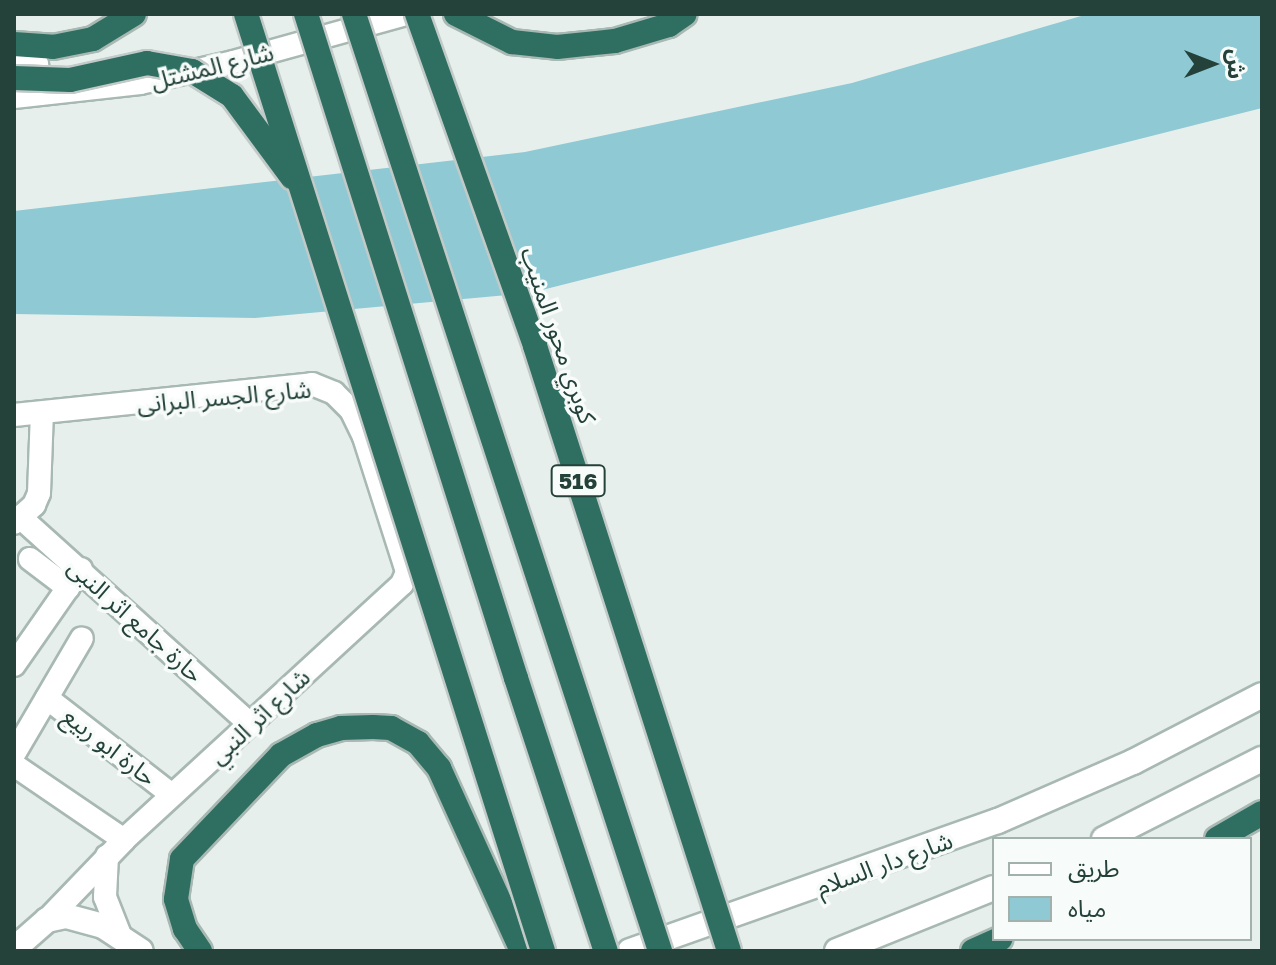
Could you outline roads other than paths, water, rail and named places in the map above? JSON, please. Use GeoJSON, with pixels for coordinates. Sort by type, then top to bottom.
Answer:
{"type":"FeatureCollection","features":[{"type":"Feature","properties":{"kind":"highway"},"geometry":{"type":"LineString","coordinates":[[14,44],[53,47],[93,39],[134,14]]}},
{"type":"Feature","properties":{"kind":"highway"},"geometry":{"type":"LineString","coordinates":[[246,14],[543,951]]}},
{"type":"Feature","properties":{"kind":"highway"},"geometry":{"type":"LineString","coordinates":[[306,14],[516,678],[606,951]]}},
{"type":"Feature","properties":{"kind":"highway","name":"516"},"geometry":{"type":"LineString","coordinates":[[354,14],[660,951]]}},
{"type":"Feature","properties":{"kind":"highway","name":"كوبري محور المنيب"},"geometry":{"type":"LineString","coordinates":[[417,14],[535,346],[729,951]]}},
{"type":"Feature","properties":{"kind":"highway"},"geometry":{"type":"LineString","coordinates":[[456,14],[512,42],[557,47],[615,41],[669,25],[685,14]]}},
{"type":"Feature","properties":{"kind":"highway"},"geometry":{"type":"LineString","coordinates":[[14,78],[70,80],[147,63],[192,71],[232,96],[299,187]]}},
{"type":"Feature","properties":{"kind":"highway"},"geometry":{"type":"LineString","coordinates":[[200,951],[185,929],[176,899],[182,859],[281,755],[317,735],[341,728],[373,727],[391,728],[418,743],[439,768],[522,951]]}},
{"type":"Feature","properties":{"kind":"highway"},"geometry":{"type":"LineString","coordinates":[[1220,837],[1262,813]]}},
{"type":"Feature","properties":{"kind":"highway"},"geometry":{"type":"LineString","coordinates":[[973,951],[996,941]]}},
{"type":"Feature","properties":{"kind":"main road","name":"شارع دار السلام"},"geometry":{"type":"LineString","coordinates":[[630,951],[998,821],[1133,762],[1262,695]]}},
{"type":"Feature","properties":{"kind":"main road"},"geometry":{"type":"LineString","coordinates":[[1108,837],[1262,759]]}},
{"type":"Feature","properties":{"kind":"main road"},"geometry":{"type":"LineString","coordinates":[[837,951],[992,889]]}},
{"type":"Feature","properties":{"kind":"main road"},"geometry":{"type":"LineString","coordinates":[[14,949],[47,920],[66,916],[85,919],[120,935],[141,951]]}},
{"type":"Feature","properties":{"kind":"street","name":"شارع المشتل"},"geometry":{"type":"LineString","coordinates":[[14,97],[171,76],[406,14]]}},
{"type":"Feature","properties":{"kind":"street"},"geometry":{"type":"LineString","coordinates":[[14,52],[37,64],[42,94]]}},
{"type":"Feature","properties":{"kind":"street","name":"شارع الجسر البرانى"},"geometry":{"type":"LineString","coordinates":[[14,415],[312,384],[334,393],[351,410],[364,437],[407,572]]}},
{"type":"Feature","properties":{"kind":"street"},"geometry":{"type":"LineString","coordinates":[[17,520],[34,505],[39,493],[42,413]]}},
{"type":"Feature","properties":{"kind":"street","name":"حارة جامع اثر النبى"},"geometry":{"type":"LineString","coordinates":[[17,520],[81,569],[250,724]]}},
{"type":"Feature","properties":{"kind":"street"},"geometry":{"type":"LineString","coordinates":[[30,559],[68,588]]}},
{"type":"Feature","properties":{"kind":"street"},"geometry":{"type":"LineString","coordinates":[[16,658],[81,569]]}},
{"type":"Feature","properties":{"kind":"street","name":"شارع اثر النبي"},"geometry":{"type":"LineString","coordinates":[[47,920],[107,856],[402,584],[407,572]]}},
{"type":"Feature","properties":{"kind":"street"},"geometry":{"type":"LineString","coordinates":[[14,754],[82,638]]}},
{"type":"Feature","properties":{"kind":"street","name":"حارة ابو ربيع"},"geometry":{"type":"LineString","coordinates":[[47,698],[172,795]]}},
{"type":"Feature","properties":{"kind":"street"},"geometry":{"type":"LineString","coordinates":[[14,765],[124,840]]}},
{"type":"Feature","properties":{"kind":"street"},"geometry":{"type":"LineString","coordinates":[[107,856],[105,897],[120,935]]}},
{"type":"Feature","properties":{"kind":"water"},"geometry":{"type":"Polygon","coordinates":[[[1088,14],[1262,14],[1262,108],[530,293],[255,318],[14,314],[14,211],[525,152],[852,83],[1088,14]]]}}]}
